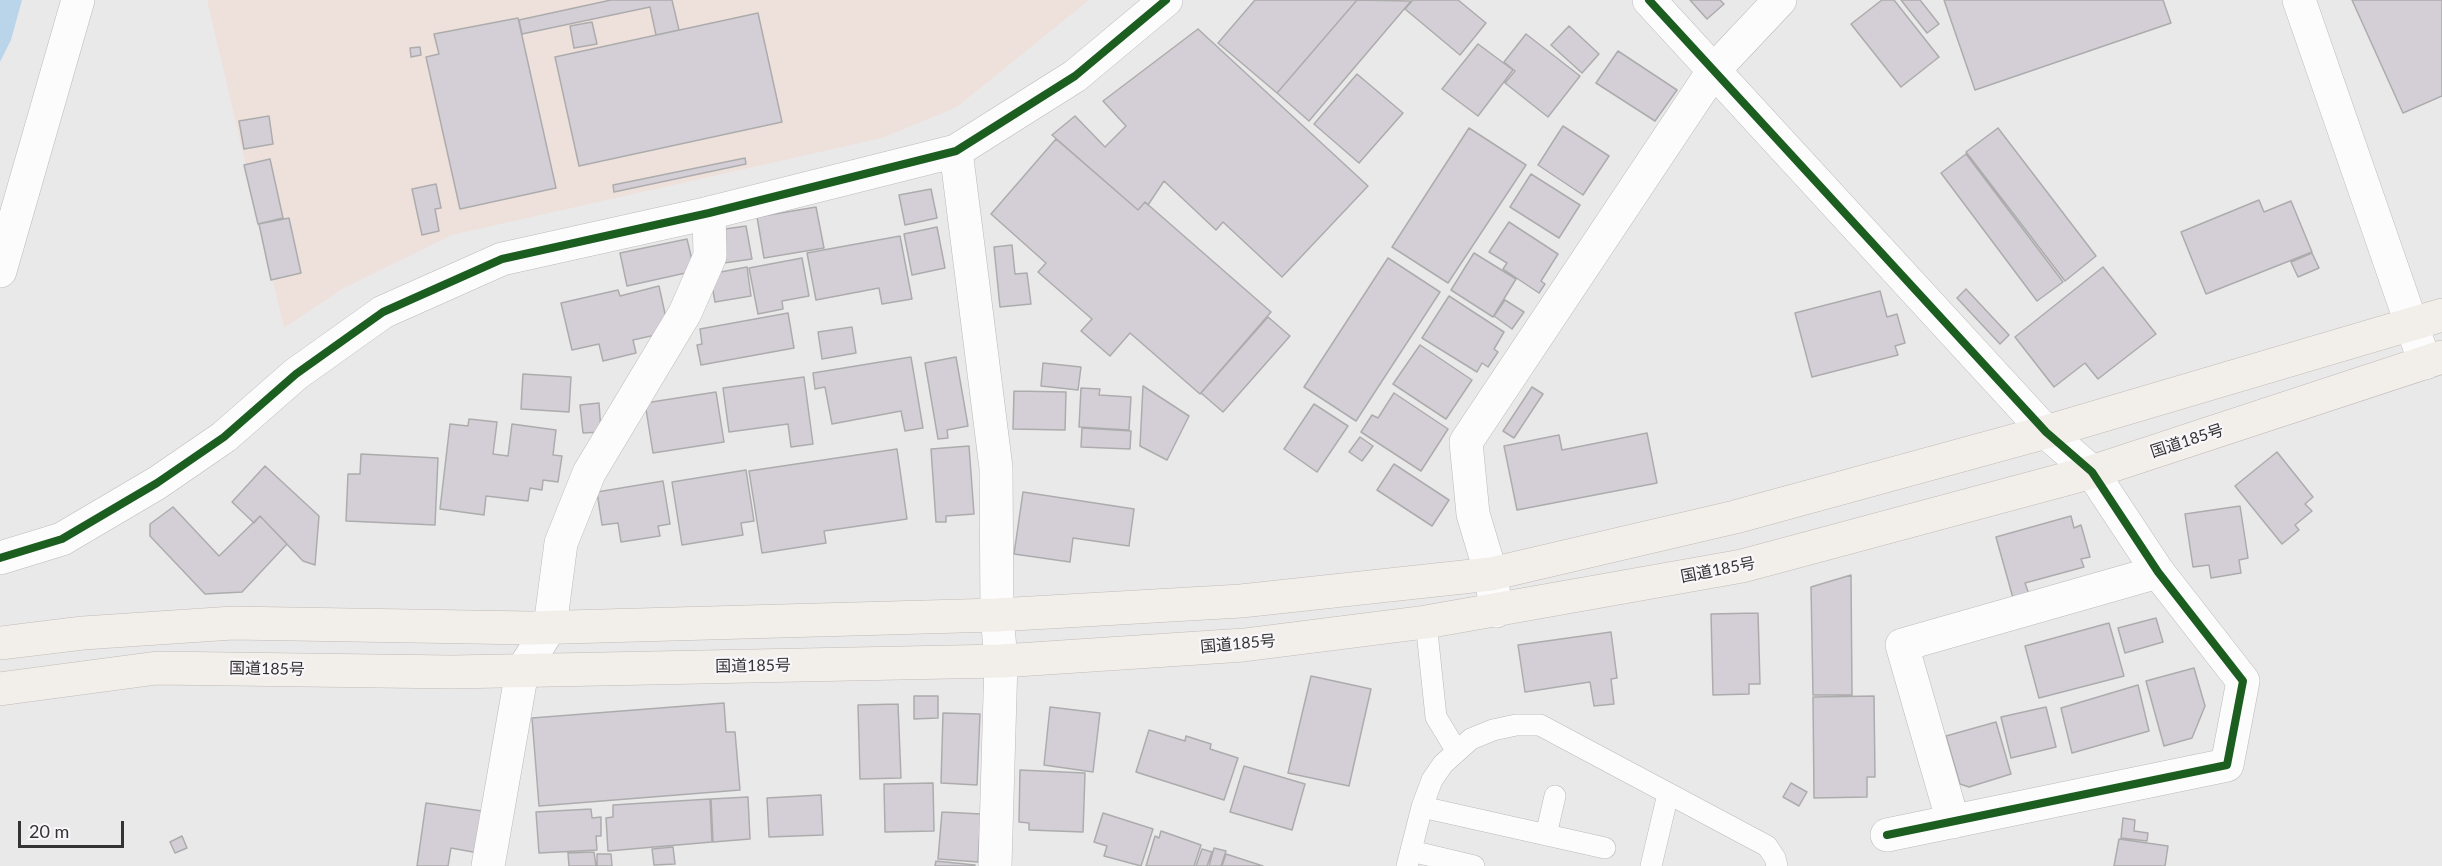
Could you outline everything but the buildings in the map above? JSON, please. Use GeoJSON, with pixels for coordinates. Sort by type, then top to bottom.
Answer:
{"type":"FeatureCollection","features":[{"type":"Feature","properties":{"kind":"highway"},"geometry":{"type":"LineString","coordinates":[[0,643],[83,633],[233,623],[550,627],[997,615],[1240,601],[1491,574],[1735,517],[2046,432],[2412,326],[2442,315]]}},
{"type":"Feature","properties":{"kind":"highway","name":"国道185号"},"geometry":{"type":"LineString","coordinates":[[0,689],[157,668],[522,671],[1001,661],[1244,645],[1425,622],[1742,566],[2092,472],[2433,360]]}},
{"type":"Feature","properties":{"kind":"street"},"geometry":{"type":"LineString","coordinates":[[0,271],[78,0]]}},
{"type":"Feature","properties":{"kind":"street"},"geometry":{"type":"LineString","coordinates":[[0,558],[62,539],[157,483],[224,437],[296,374],[382,312],[502,259],[709,213],[956,151],[1075,76],[1166,0]]}},
{"type":"Feature","properties":{"kind":"street"},"geometry":{"type":"LineString","coordinates":[[1649,0],[2046,432],[2092,472],[2158,572],[2243,681],[2227,765],[1887,835]]}},
{"type":"Feature","properties":{"kind":"street"},"geometry":{"type":"LineString","coordinates":[[1496,611],[1491,574],[1473,514],[1466,442],[1714,70],[1780,0]]}},
{"type":"Feature","properties":{"kind":"street"},"geometry":{"type":"LineString","coordinates":[[2299,0],[2412,326],[2433,360]]}},
{"type":"Feature","properties":{"kind":"street"},"geometry":{"type":"LineString","coordinates":[[956,151],[996,468],[997,615],[1001,661],[995,866]]}},
{"type":"Feature","properties":{"kind":"street"},"geometry":{"type":"LineString","coordinates":[[488,866],[522,671],[550,627],[561,543],[589,473],[642,388],[689,304],[710,256],[709,213]]}},
{"type":"Feature","properties":{"kind":"street"},"geometry":{"type":"LineString","coordinates":[[1953,822],[1902,645],[2158,572]]}},
{"type":"Feature","properties":{"kind":"lane"},"geometry":{"type":"LineString","coordinates":[[1425,622],[1436,717],[1456,750]]}},
{"type":"Feature","properties":{"kind":"lane"},"geometry":{"type":"LineString","coordinates":[[1474,866],[1409,859],[1422,807],[1432,780],[1456,750],[1471,739],[1493,730],[1516,725],[1540,725],[1767,846],[1777,866]]}},
{"type":"Feature","properties":{"kind":"lane"},"geometry":{"type":"LineString","coordinates":[[1651,866],[1668,794]]}},
{"type":"Feature","properties":{"kind":"lane"},"geometry":{"type":"LineString","coordinates":[[1546,835],[1555,796]]}},
{"type":"Feature","properties":{"kind":"lane"},"geometry":{"type":"LineString","coordinates":[[1422,807],[1605,848]]}},
{"type":"Feature","properties":{"kind":"shaded area"},"geometry":{"type":"Polygon","coordinates":[[[207,0],[1089,0],[957,107],[882,138],[452,235],[342,289],[284,328],[207,0]]]}},
{"type":"Feature","properties":{"kind":"water"},"geometry":{"type":"Polygon","coordinates":[[[0,0],[22,0],[11,40],[0,62],[0,0]]]}},
{"type":"Feature","properties":{"kind":"cycle path"},"geometry":{"type":"LineString","coordinates":[[0,558],[62,539],[157,483],[224,437],[296,374],[383,312],[502,259],[709,213],[956,151],[1075,76],[1166,0]]}},
{"type":"Feature","properties":{"kind":"cycle path"},"geometry":{"type":"LineString","coordinates":[[1649,0],[2046,432],[2092,472],[2158,572],[2243,681],[2227,765],[1887,835]]}}]}
